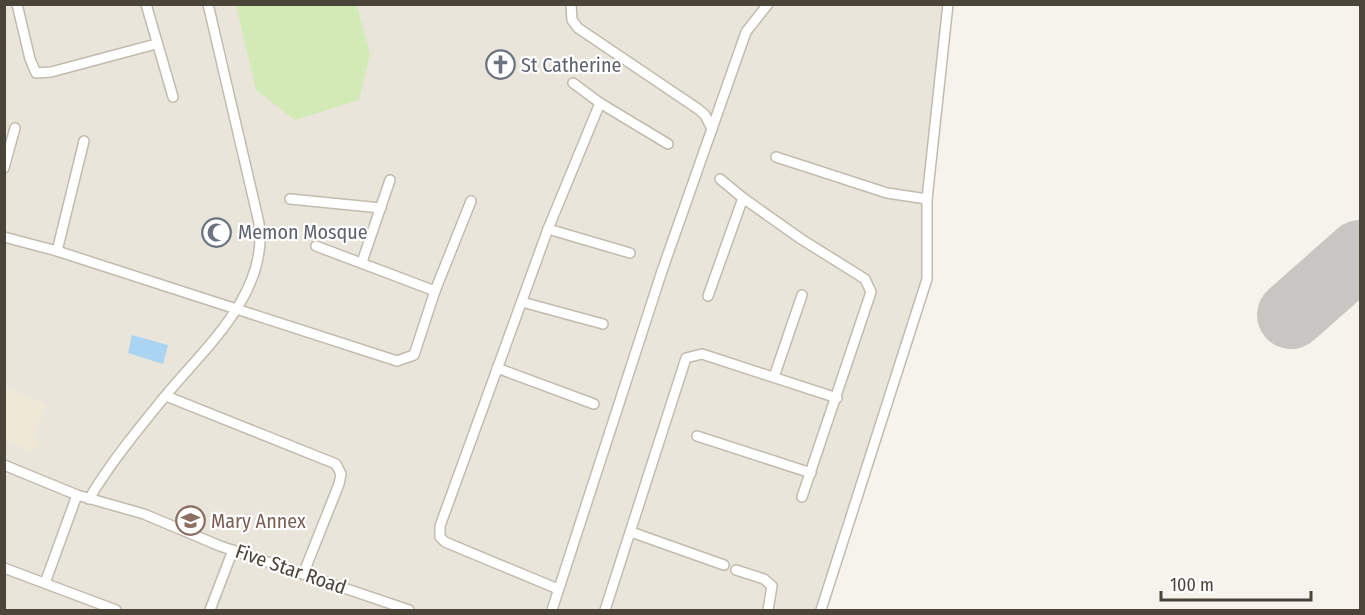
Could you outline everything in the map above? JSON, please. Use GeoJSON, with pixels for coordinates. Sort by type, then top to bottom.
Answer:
{"type":"FeatureCollection","features":[{"type":"Feature","properties":{"kind":"street"},"geometry":{"type":"LineString","coordinates":[[17,4],[30,59],[36,73],[51,72],[156,44]]}},
{"type":"Feature","properties":{"kind":"street"},"geometry":{"type":"LineString","coordinates":[[146,4],[156,44],[174,97]]}},
{"type":"Feature","properties":{"kind":"street"},"geometry":{"type":"LineString","coordinates":[[89,499],[102,478],[166,396],[237,310],[251,281],[261,234],[253,186],[208,4]]}},
{"type":"Feature","properties":{"kind":"street"},"geometry":{"type":"LineString","coordinates":[[571,4],[572,20],[578,28],[698,109],[705,115],[712,129]]}},
{"type":"Feature","properties":{"kind":"street"},"geometry":{"type":"LineString","coordinates":[[552,610],[746,32],[768,4]]}},
{"type":"Feature","properties":{"kind":"street"},"geometry":{"type":"LineString","coordinates":[[821,610],[927,279],[927,199],[948,4]]}},
{"type":"Feature","properties":{"kind":"street"},"geometry":{"type":"LineString","coordinates":[[573,83],[600,103],[668,144]]}},
{"type":"Feature","properties":{"kind":"street"},"geometry":{"type":"LineString","coordinates":[[558,590],[445,542],[440,537],[440,526],[548,229],[600,103]]}},
{"type":"Feature","properties":{"kind":"street"},"geometry":{"type":"LineString","coordinates":[[4,168],[15,129]]}},
{"type":"Feature","properties":{"kind":"street"},"geometry":{"type":"LineString","coordinates":[[57,251],[84,141]]}},
{"type":"Feature","properties":{"kind":"street"},"geometry":{"type":"LineString","coordinates":[[776,157],[887,193],[927,199]]}},
{"type":"Feature","properties":{"kind":"street"},"geometry":{"type":"LineString","coordinates":[[720,179],[801,239],[865,279],[870,288],[867,309],[802,497]]}},
{"type":"Feature","properties":{"kind":"street"},"geometry":{"type":"LineString","coordinates":[[362,262],[390,180]]}},
{"type":"Feature","properties":{"kind":"street"},"geometry":{"type":"LineString","coordinates":[[708,296],[743,198]]}},
{"type":"Feature","properties":{"kind":"street"},"geometry":{"type":"LineString","coordinates":[[290,199],[381,208]]}},
{"type":"Feature","properties":{"kind":"street"},"geometry":{"type":"LineString","coordinates":[[4,237],[57,251],[398,361],[414,355],[435,291],[471,201]]}},
{"type":"Feature","properties":{"kind":"street"},"geometry":{"type":"LineString","coordinates":[[548,229],[630,254]]}},
{"type":"Feature","properties":{"kind":"street"},"geometry":{"type":"LineString","coordinates":[[316,246],[435,291]]}},
{"type":"Feature","properties":{"kind":"street"},"geometry":{"type":"LineString","coordinates":[[774,377],[802,295]]}},
{"type":"Feature","properties":{"kind":"street"},"geometry":{"type":"LineString","coordinates":[[522,302],[603,324]]}},
{"type":"Feature","properties":{"kind":"street"},"geometry":{"type":"LineString","coordinates":[[605,610],[686,358],[702,354],[837,398]]}},
{"type":"Feature","properties":{"kind":"street"},"geometry":{"type":"LineString","coordinates":[[497,368],[594,404]]}},
{"type":"Feature","properties":{"kind":"street"},"geometry":{"type":"LineString","coordinates":[[166,396],[336,464],[339,468],[339,484],[304,572]]}},
{"type":"Feature","properties":{"kind":"street"},"geometry":{"type":"LineString","coordinates":[[697,436],[812,473]]}},
{"type":"Feature","properties":{"kind":"street","name":"Five Star Road"},"geometry":{"type":"LineString","coordinates":[[4,465],[77,495],[144,514],[233,550],[304,572],[408,610]]}},
{"type":"Feature","properties":{"kind":"street"},"geometry":{"type":"LineString","coordinates":[[45,583],[77,495]]}},
{"type":"Feature","properties":{"kind":"street"},"geometry":{"type":"LineString","coordinates":[[631,532],[724,565]]}},
{"type":"Feature","properties":{"kind":"street"},"geometry":{"type":"LineString","coordinates":[[210,610],[233,550]]}},
{"type":"Feature","properties":{"kind":"street"},"geometry":{"type":"LineString","coordinates":[[4,568],[116,610]]}},
{"type":"Feature","properties":{"kind":"street"},"geometry":{"type":"LineString","coordinates":[[736,570],[764,579],[772,586],[768,610]]}},
{"type":"Feature","properties":{"kind":"shaded area"},"geometry":{"type":"Polygon","coordinates":[[[4,5],[951,5],[924,294],[816,610],[5,610],[4,5]]]}},
{"type":"Feature","properties":{"kind":"shaded area"},"geometry":{"type":"Polygon","coordinates":[[[5,387],[46,405],[32,437],[38,441],[33,452],[5,439],[5,387]]]}},
{"type":"Feature","properties":{"kind":"green space"},"geometry":{"type":"Polygon","coordinates":[[[236,5],[357,5],[370,55],[359,100],[295,120],[256,90],[236,5]]]}},
{"type":"Feature","properties":{"kind":"water"},"geometry":{"type":"Polygon","coordinates":[[[132,335],[168,345],[163,364],[128,353],[132,335]]]}},
{"type":"Feature","properties":{"kind":"runway"},"geometry":{"type":"LineString","coordinates":[[1291,315],[1360,254]]}},
{"type":"Feature","properties":{"kind":"place","name":"St Catherine"},"geometry":{"type":"Point","coordinates":[500,65]}},
{"type":"Feature","properties":{"kind":"place","name":"Memon Mosque"},"geometry":{"type":"Point","coordinates":[217,232]}},
{"type":"Feature","properties":{"kind":"place","name":"Mary Annex"},"geometry":{"type":"Point","coordinates":[190,521]}}]}
